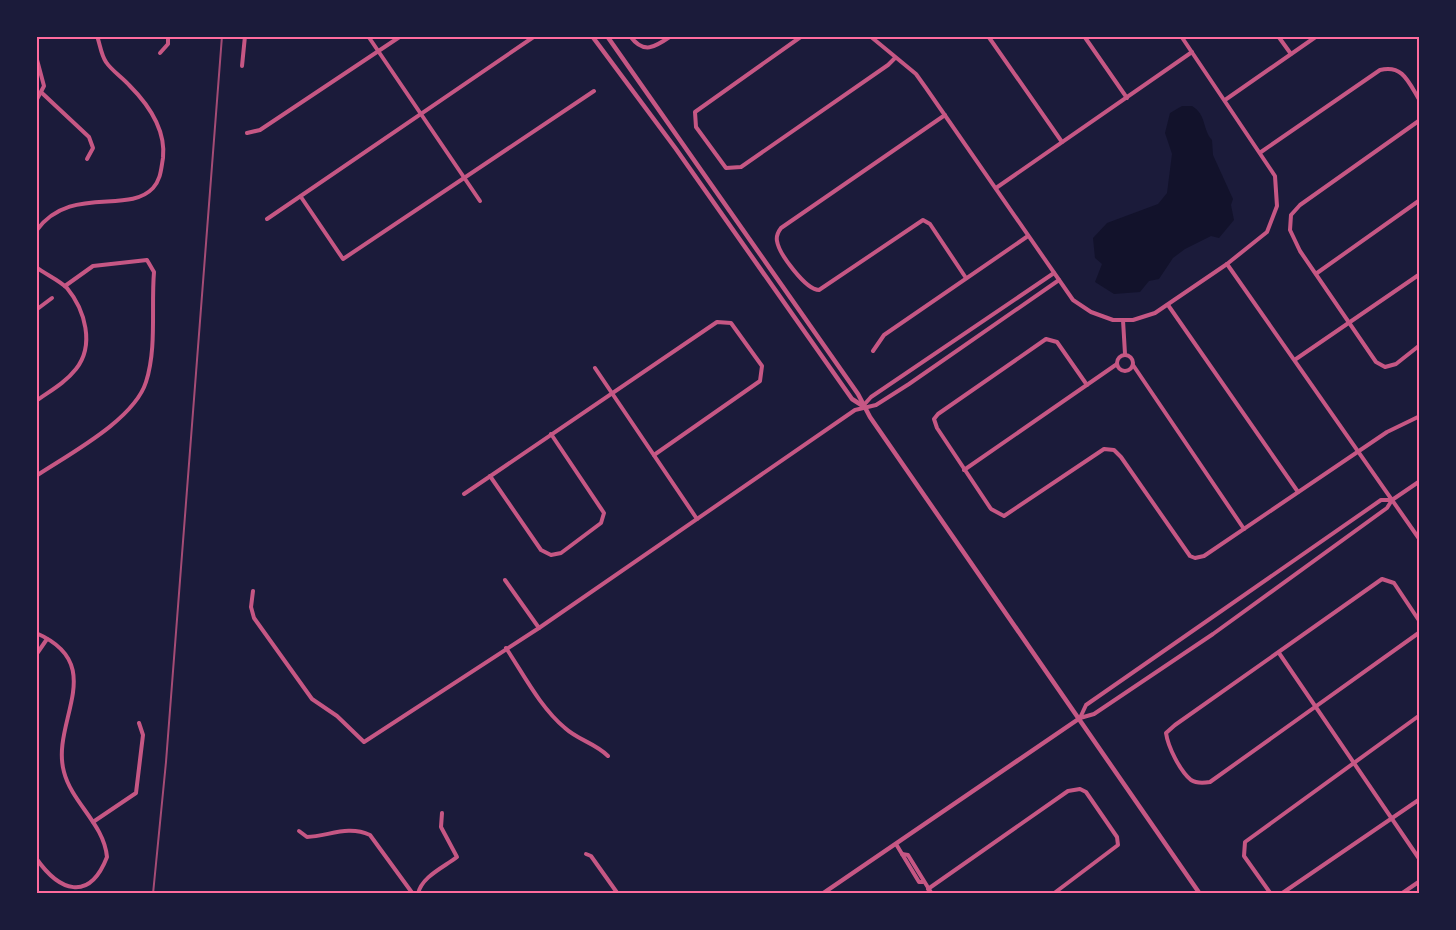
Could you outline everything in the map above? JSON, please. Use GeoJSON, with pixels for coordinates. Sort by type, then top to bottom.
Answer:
{"type":"FeatureCollection","features":[{"type":"Feature","properties":{"kind":"street"},"geometry":{"type":"LineString","coordinates":[[36,231],[44,220],[72,204],[136,198],[152,189],[160,176],[164,151],[162,133],[130,86],[106,62],[97,36]]}},
{"type":"Feature","properties":{"kind":"street"},"geometry":{"type":"LineString","coordinates":[[160,53],[168,44],[168,36]]}},
{"type":"Feature","properties":{"kind":"street"},"geometry":{"type":"LineString","coordinates":[[242,66],[245,36]]}},
{"type":"Feature","properties":{"kind":"street"},"geometry":{"type":"LineString","coordinates":[[368,36],[480,201]]}},
{"type":"Feature","properties":{"kind":"street"},"geometry":{"type":"LineString","coordinates":[[247,133],[260,130],[401,36]]}},
{"type":"Feature","properties":{"kind":"street"},"geometry":{"type":"LineString","coordinates":[[267,219],[536,36]]}},
{"type":"Feature","properties":{"kind":"street"},"geometry":{"type":"LineString","coordinates":[[592,36],[676,149],[852,399],[863,406],[876,405],[909,384],[1059,280]]}},
{"type":"Feature","properties":{"kind":"street"},"geometry":{"type":"LineString","coordinates":[[607,36],[858,394],[863,406],[1200,894]]}},
{"type":"Feature","properties":{"kind":"street"},"geometry":{"type":"LineString","coordinates":[[630,36],[637,46],[645,49],[652,48],[671,36]]}},
{"type":"Feature","properties":{"kind":"street"},"geometry":{"type":"LineString","coordinates":[[802,36],[695,112],[696,127],[726,168],[741,166],[888,65],[895,57]]}},
{"type":"Feature","properties":{"kind":"street"},"geometry":{"type":"LineString","coordinates":[[870,36],[916,74],[1074,300],[1090,312],[1113,320],[1155,313],[1227,264],[1267,232],[1277,206],[1275,177],[1261,152],[1181,36]]}},
{"type":"Feature","properties":{"kind":"street"},"geometry":{"type":"LineString","coordinates":[[988,36],[1062,142]]}},
{"type":"Feature","properties":{"kind":"street"},"geometry":{"type":"LineString","coordinates":[[1084,36],[1127,98]]}},
{"type":"Feature","properties":{"kind":"street"},"geometry":{"type":"LineString","coordinates":[[1278,36],[1291,54]]}},
{"type":"Feature","properties":{"kind":"street"},"geometry":{"type":"LineString","coordinates":[[1225,100],[1317,36]]}},
{"type":"Feature","properties":{"kind":"street"},"geometry":{"type":"LineString","coordinates":[[996,188],[1192,52]]}},
{"type":"Feature","properties":{"kind":"street"},"geometry":{"type":"LineString","coordinates":[[36,56],[42,71],[44,86],[36,101]]}},
{"type":"Feature","properties":{"kind":"street"},"geometry":{"type":"LineString","coordinates":[[1261,152],[1380,70],[1392,67],[1399,69],[1420,100]]}},
{"type":"Feature","properties":{"kind":"street"},"geometry":{"type":"LineString","coordinates":[[301,196],[343,259],[594,91]]}},
{"type":"Feature","properties":{"kind":"street"},"geometry":{"type":"LineString","coordinates":[[42,93],[89,137],[93,148],[87,159]]}},
{"type":"Feature","properties":{"kind":"street"},"geometry":{"type":"LineString","coordinates":[[945,115],[781,228],[778,232],[777,243],[805,285],[819,290],[923,220],[930,224],[966,278]]}},
{"type":"Feature","properties":{"kind":"street"},"geometry":{"type":"LineString","coordinates":[[1420,120],[1306,201],[1291,215],[1290,230],[1300,251],[1376,362],[1385,367],[1396,364],[1420,345]]}},
{"type":"Feature","properties":{"kind":"street"},"geometry":{"type":"LineString","coordinates":[[1317,273],[1420,200]]}},
{"type":"Feature","properties":{"kind":"street"},"geometry":{"type":"LineString","coordinates":[[873,351],[884,335],[1028,236]]}},
{"type":"Feature","properties":{"kind":"street"},"geometry":{"type":"LineString","coordinates":[[36,476],[96,436],[130,407],[146,383],[151,357],[154,272],[147,260],[93,266],[65,286]]}},
{"type":"Feature","properties":{"kind":"street"},"geometry":{"type":"LineString","coordinates":[[1227,264],[1296,359],[1420,540]]}},
{"type":"Feature","properties":{"kind":"street"},"geometry":{"type":"LineString","coordinates":[[36,267],[65,286],[79,306],[86,329],[85,350],[77,368],[64,381],[36,401]]}},
{"type":"Feature","properties":{"kind":"street"},"geometry":{"type":"LineString","coordinates":[[253,591],[251,607],[254,618],[312,699],[337,716],[364,742],[539,628],[1054,273]]}},
{"type":"Feature","properties":{"kind":"street"},"geometry":{"type":"LineString","coordinates":[[1296,359],[1420,274]]}},
{"type":"Feature","properties":{"kind":"street"},"geometry":{"type":"LineString","coordinates":[[36,310],[52,298]]}},
{"type":"Feature","properties":{"kind":"street"},"geometry":{"type":"LineString","coordinates":[[1168,305],[1298,492]]}},
{"type":"Feature","properties":{"kind":"street"},"geometry":{"type":"LineString","coordinates":[[1123,320],[1125,354]]}},
{"type":"Feature","properties":{"kind":"street"},"geometry":{"type":"LineString","coordinates":[[464,494],[717,322],[723,321],[735,327],[762,366],[760,381],[654,455]]}},
{"type":"Feature","properties":{"kind":"street"},"geometry":{"type":"LineString","coordinates":[[1087,385],[1057,342],[1046,339],[934,419],[937,428],[964,470],[991,509],[999,515],[1008,514],[1104,449],[1109,449],[1121,457],[1190,556],[1200,558],[1358,450],[1387,432],[1420,416]]}},
{"type":"Feature","properties":{"kind":"street"},"geometry":{"type":"LineString","coordinates":[[964,470],[1117,364],[1119,357],[1125,354],[1132,357],[1133,365],[1244,529]]}},
{"type":"Feature","properties":{"kind":"street"},"geometry":{"type":"LineString","coordinates":[[1117,364],[1125,371],[1133,365]]}},
{"type":"Feature","properties":{"kind":"street"},"geometry":{"type":"LineString","coordinates":[[595,368],[697,519]]}},
{"type":"Feature","properties":{"kind":"street"},"geometry":{"type":"LineString","coordinates":[[490,476],[541,550],[551,555],[561,553],[601,523],[604,513],[552,434]]}},
{"type":"Feature","properties":{"kind":"street"},"geometry":{"type":"LineString","coordinates":[[822,894],[1080,718],[1094,714],[1213,634],[1387,508],[1392,500],[1420,481]]}},
{"type":"Feature","properties":{"kind":"street"},"geometry":{"type":"LineString","coordinates":[[1080,718],[1086,705],[1381,500],[1392,500]]}},
{"type":"Feature","properties":{"kind":"street"},"geometry":{"type":"LineString","coordinates":[[1420,622],[1394,583],[1382,579],[1174,725],[1166,733],[1167,744],[1190,779],[1198,783],[1210,782],[1420,632]]}},
{"type":"Feature","properties":{"kind":"street"},"geometry":{"type":"LineString","coordinates":[[505,580],[539,628]]}},
{"type":"Feature","properties":{"kind":"street"},"geometry":{"type":"LineString","coordinates":[[36,633],[59,648],[72,668],[75,688],[62,765],[69,785],[102,838],[107,857],[96,878],[83,886],[69,888],[48,875],[36,858]]}},
{"type":"Feature","properties":{"kind":"street"},"geometry":{"type":"LineString","coordinates":[[36,655],[47,639]]}},
{"type":"Feature","properties":{"kind":"street"},"geometry":{"type":"LineString","coordinates":[[506,648],[545,706],[566,729],[597,745],[608,756]]}},
{"type":"Feature","properties":{"kind":"street"},"geometry":{"type":"LineString","coordinates":[[1279,653],[1420,861]]}},
{"type":"Feature","properties":{"kind":"street"},"geometry":{"type":"LineString","coordinates":[[1271,894],[1244,856],[1242,848],[1250,836],[1420,715]]}},
{"type":"Feature","properties":{"kind":"street"},"geometry":{"type":"LineString","coordinates":[[93,822],[136,793],[143,735],[139,723]]}},
{"type":"Feature","properties":{"kind":"street"},"geometry":{"type":"LineString","coordinates":[[928,889],[1073,789],[1086,792],[1117,837],[1118,845],[1053,894]]}},
{"type":"Feature","properties":{"kind":"street"},"geometry":{"type":"LineString","coordinates":[[1281,894],[1420,799]]}},
{"type":"Feature","properties":{"kind":"street"},"geometry":{"type":"LineString","coordinates":[[418,894],[420,886],[427,879],[457,857],[441,827],[442,813]]}},
{"type":"Feature","properties":{"kind":"street"},"geometry":{"type":"LineString","coordinates":[[299,831],[307,837],[347,830],[370,835],[413,894]]}},
{"type":"Feature","properties":{"kind":"street"},"geometry":{"type":"LineString","coordinates":[[896,844],[919,882],[923,882],[932,894]]}},
{"type":"Feature","properties":{"kind":"street"},"geometry":{"type":"LineString","coordinates":[[586,854],[591,856],[618,894]]}},
{"type":"Feature","properties":{"kind":"street"},"geometry":{"type":"LineString","coordinates":[[1401,894],[1420,881]]}},
{"type":"Feature","properties":{"kind":"street"},"geometry":{"type":"LineString","coordinates":[[69,888],[69,894]]}},
{"type":"Feature","properties":{"kind":"shaded area"},"geometry":{"type":"Polygon","coordinates":[[[1182,106],[1192,106],[1202,118],[1212,140],[1213,155],[1233,199],[1231,205],[1234,220],[1219,238],[1211,236],[1173,258],[1159,279],[1149,281],[1140,292],[1114,294],[1095,282],[1102,264],[1095,258],[1093,238],[1107,223],[1158,204],[1167,193],[1172,154],[1165,133],[1170,113],[1182,106]]]}},
{"type":"Feature","properties":{"kind":"railway"},"geometry":{"type":"LineString","coordinates":[[153,894],[166,762],[222,36]]}}]}
